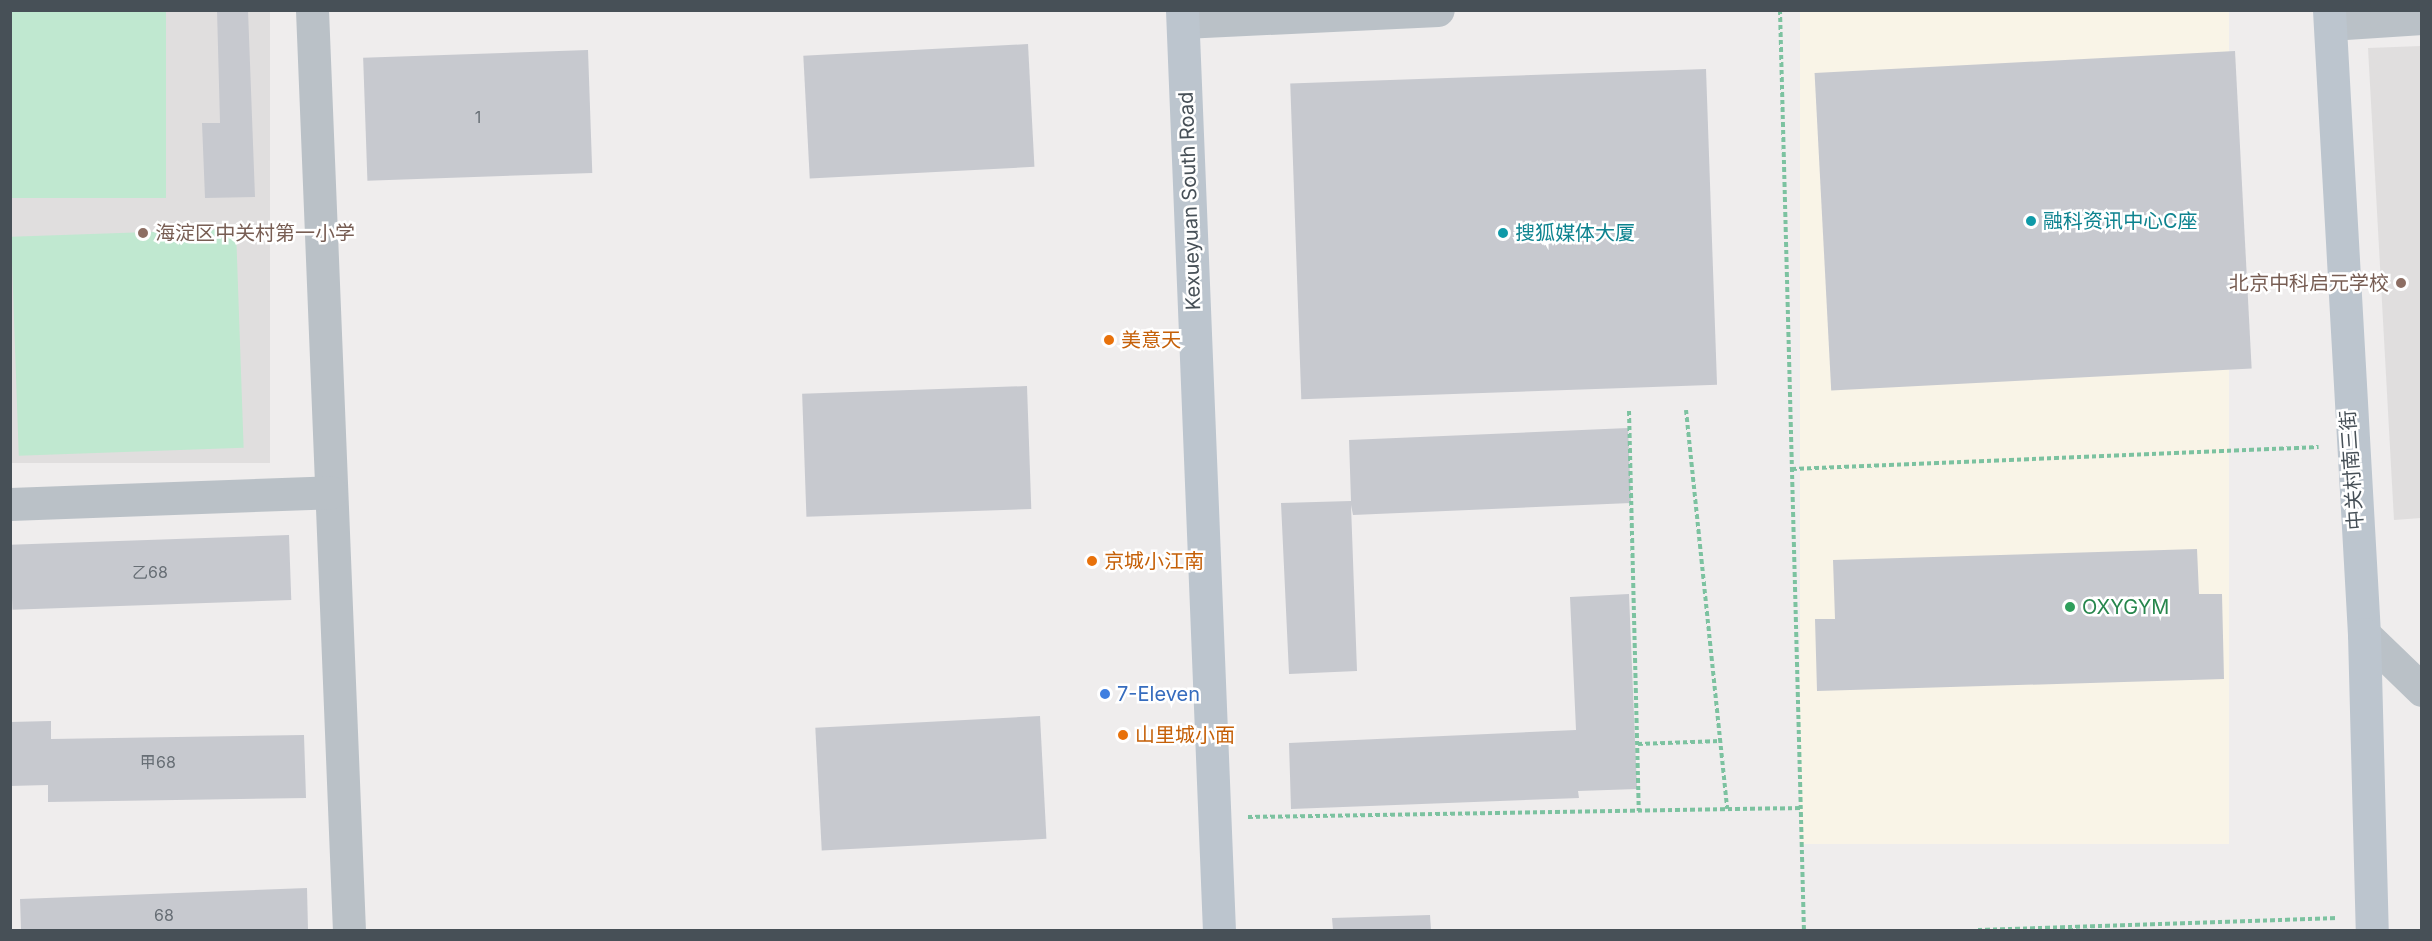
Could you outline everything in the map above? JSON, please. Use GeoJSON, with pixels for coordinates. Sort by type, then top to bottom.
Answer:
{"type":"FeatureCollection","features":[{"type":"Feature","properties":{"kind":"street"},"geometry":{"type":"LineString","coordinates":[[312,10],[349,930]]}},
{"type":"Feature","properties":{"kind":"street"},"geometry":{"type":"LineString","coordinates":[[1182,16],[1438,10]]}},
{"type":"Feature","properties":{"kind":"street","name":"Kexueyuan South Road"},"geometry":{"type":"LineString","coordinates":[[1182,16],[1219,930]]}},
{"type":"Feature","properties":{"kind":"street"},"geometry":{"type":"LineString","coordinates":[[2329,17],[2421,18]]}},
{"type":"Feature","properties":{"kind":"street","name":"中关村南三街"},"geometry":{"type":"LineString","coordinates":[[2329,17],[2349,446],[2364,634],[2371,924]]}},
{"type":"Feature","properties":{"kind":"street"},"geometry":{"type":"LineString","coordinates":[[10,504],[331,492]]}},
{"type":"Feature","properties":{"kind":"street"},"geometry":{"type":"LineString","coordinates":[[2364,634],[2421,690]]}},
{"type":"Feature","properties":{"kind":"path"},"geometry":{"type":"LineString","coordinates":[[1780,10],[1804,930]]}},
{"type":"Feature","properties":{"kind":"path"},"geometry":{"type":"LineString","coordinates":[[1686,410],[1727,809]]}},
{"type":"Feature","properties":{"kind":"path"},"geometry":{"type":"LineString","coordinates":[[1629,411],[1640,811]]}},
{"type":"Feature","properties":{"kind":"path"},"geometry":{"type":"LineString","coordinates":[[1792,469],[2349,446]]}},
{"type":"Feature","properties":{"kind":"path"},"geometry":{"type":"LineString","coordinates":[[1638,744],[1720,741]]}},
{"type":"Feature","properties":{"kind":"path"},"geometry":{"type":"LineString","coordinates":[[1214,818],[1801,808]]}},
{"type":"Feature","properties":{"kind":"path"},"geometry":{"type":"LineString","coordinates":[[1978,930],[2371,924]]}},
{"type":"Feature","properties":{"kind":"shaded area","name":"海淀区中关村第一小学"},"geometry":{"type":"Polygon","coordinates":[[[10,11],[270,11],[270,463],[10,463],[10,11]]]}},
{"type":"Feature","properties":{"kind":"shaded area"},"geometry":{"type":"Polygon","coordinates":[[[1800,11],[2229,11],[2229,844],[1800,844],[1800,11]]]}},
{"type":"Feature","properties":{"kind":"shaded area","name":"北京中科启元学校"},"geometry":{"type":"Polygon","coordinates":[[[2421,46],[2421,518],[2394,520],[2368,48],[2421,46]]]}},
{"type":"Feature","properties":{"kind":"green space"},"geometry":{"type":"Polygon","coordinates":[[[10,11],[166,11],[166,198],[10,198],[10,11]]]}},
{"type":"Feature","properties":{"kind":"green space"},"geometry":{"type":"Polygon","coordinates":[[[236,229],[244,448],[19,456],[11,237],[236,229]]]}},
{"type":"Feature","properties":{"kind":"building"},"geometry":{"type":"Polygon","coordinates":[[[217,10],[248,10],[255,197],[205,198],[202,123],[220,123],[217,10]]]}},
{"type":"Feature","properties":{"kind":"building"},"geometry":{"type":"Polygon","coordinates":[[[1028,44],[1034,167],[810,179],[803,56],[1028,44]]]}},
{"type":"Feature","properties":{"kind":"building"},"geometry":{"type":"Polygon","coordinates":[[[588,50],[592,173],[367,181],[363,58],[588,50]]]}},
{"type":"Feature","properties":{"kind":"building","name":"融科资讯中心C座"},"geometry":{"type":"Polygon","coordinates":[[[2235,51],[2252,369],[1831,391],[1815,73],[2235,51]]]}},
{"type":"Feature","properties":{"kind":"building","name":"搜狐媒体大厦"},"geometry":{"type":"Polygon","coordinates":[[[1706,69],[1717,385],[1301,399],[1290,84],[1706,69]]]}},
{"type":"Feature","properties":{"kind":"building"},"geometry":{"type":"Polygon","coordinates":[[[1027,386],[1031,509],[806,517],[802,394],[1027,386]]]}},
{"type":"Feature","properties":{"kind":"building"},"geometry":{"type":"Polygon","coordinates":[[[1628,428],[1631,503],[1353,515],[1351,505],[1357,671],[1289,674],[1281,503],[1351,501],[1349,440],[1628,428]]]}},
{"type":"Feature","properties":{"kind":"building"},"geometry":{"type":"Polygon","coordinates":[[[289,535],[291,600],[12,610],[10,545],[289,535]]]}},
{"type":"Feature","properties":{"kind":"building"},"geometry":{"type":"Polygon","coordinates":[[[2197,549],[2199,594],[2222,594],[2224,679],[1817,691],[1815,619],[1835,619],[1833,560],[2197,549]]]}},
{"type":"Feature","properties":{"kind":"building"},"geometry":{"type":"Polygon","coordinates":[[[1629,594],[1637,789],[1578,791],[1579,798],[1291,809],[1289,743],[1576,730],[1570,597],[1629,594]]]}},
{"type":"Feature","properties":{"kind":"building"},"geometry":{"type":"Polygon","coordinates":[[[1040,716],[1046,839],[822,851],[815,728],[1040,716]]]}},
{"type":"Feature","properties":{"kind":"building"},"geometry":{"type":"Polygon","coordinates":[[[51,721],[51,739],[304,735],[306,798],[48,802],[48,785],[10,786],[10,722],[51,721]]]}},
{"type":"Feature","properties":{"kind":"building"},"geometry":{"type":"Polygon","coordinates":[[[307,888],[308,930],[21,930],[20,899],[307,888]]]}},
{"type":"Feature","properties":{"kind":"building"},"geometry":{"type":"Polygon","coordinates":[[[1430,915],[1431,930],[1333,930],[1332,918],[1430,915]]]}},
{"type":"Feature","properties":{"kind":"place","name":"融科资讯中心C座"},"geometry":{"type":"Point","coordinates":[2031,221]}},
{"type":"Feature","properties":{"kind":"place","name":"海淀区中关村第一小学"},"geometry":{"type":"Point","coordinates":[143,233]}},
{"type":"Feature","properties":{"kind":"place","name":"搜狐媒体大厦"},"geometry":{"type":"Point","coordinates":[1503,233]}},
{"type":"Feature","properties":{"kind":"place","name":"北京中科启元学校"},"geometry":{"type":"Point","coordinates":[2401,283]}},
{"type":"Feature","properties":{"kind":"place","name":"美意天"},"geometry":{"type":"Point","coordinates":[1109,340]}},
{"type":"Feature","properties":{"kind":"place","name":"京城小江南"},"geometry":{"type":"Point","coordinates":[1092,561]}},
{"type":"Feature","properties":{"kind":"place","name":"OXYGYM"},"geometry":{"type":"Point","coordinates":[2070,607]}},
{"type":"Feature","properties":{"kind":"place","name":"7-Eleven"},"geometry":{"type":"Point","coordinates":[1105,694]}},
{"type":"Feature","properties":{"kind":"place","name":"山里城小面"},"geometry":{"type":"Point","coordinates":[1123,735]}}]}
